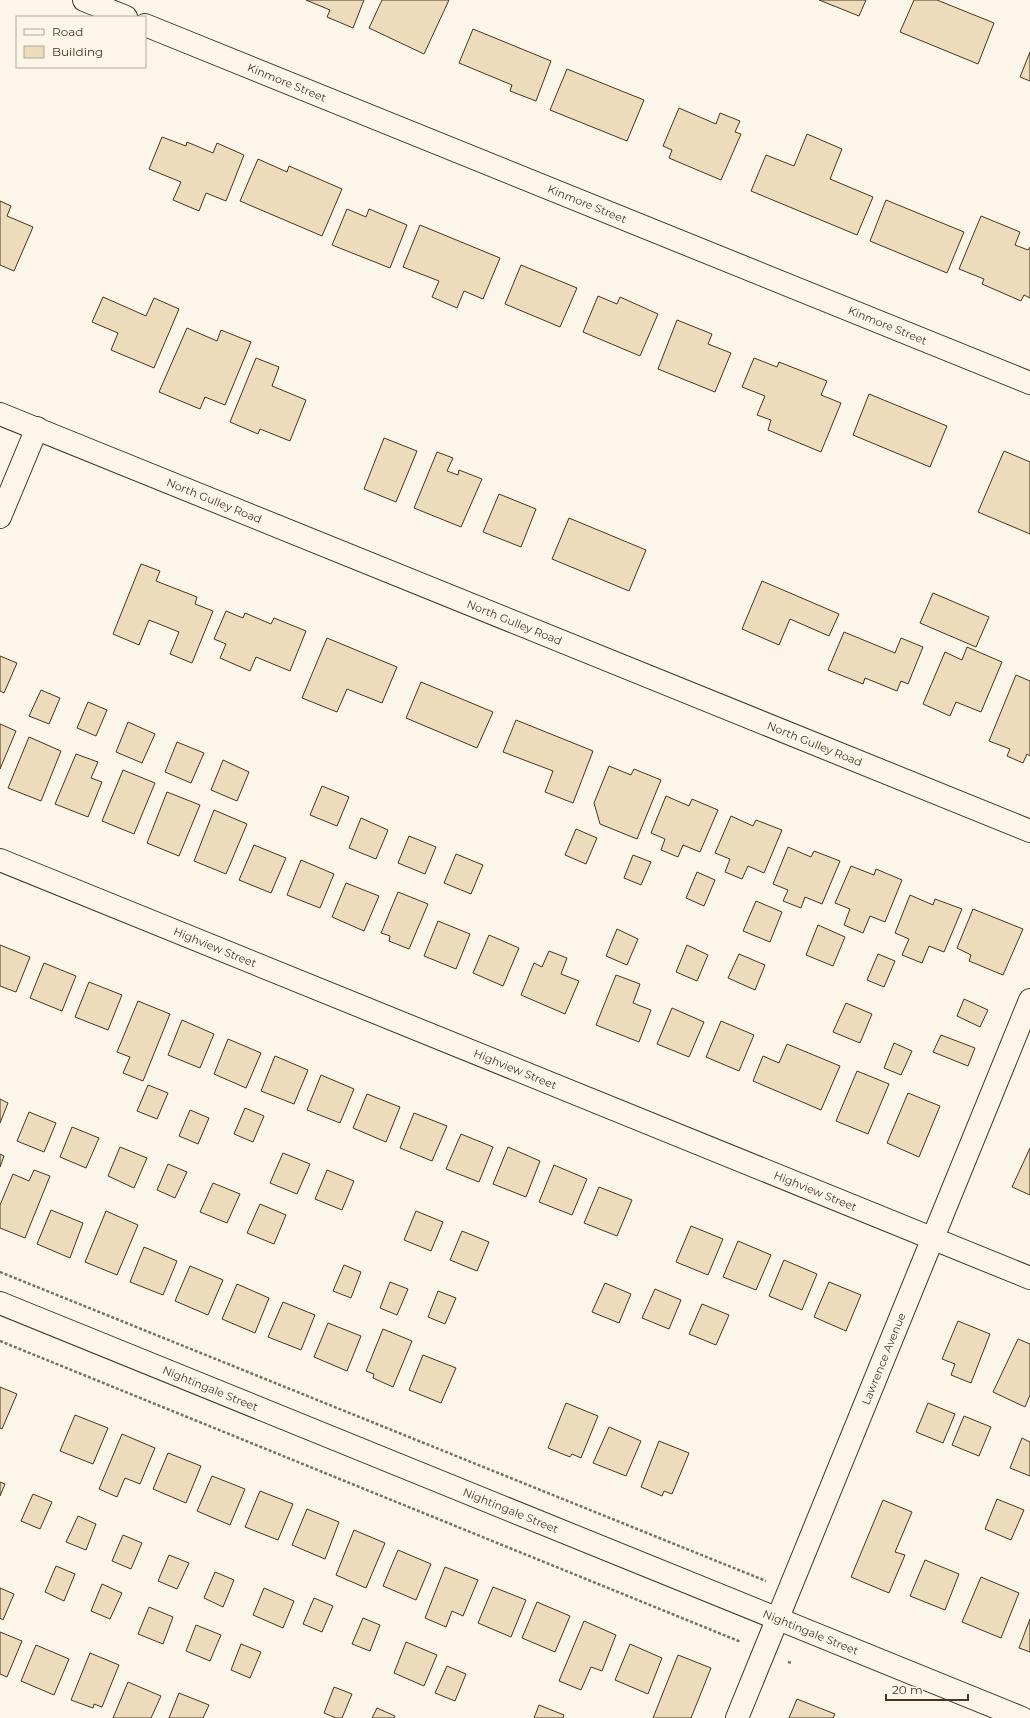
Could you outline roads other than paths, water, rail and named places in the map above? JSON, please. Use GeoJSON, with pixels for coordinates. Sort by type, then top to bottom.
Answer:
{"type":"FeatureCollection","features":[{"type":"Feature","properties":{"kind":"street"},"geometry":{"type":"LineString","coordinates":[[84,0],[124,16]]}},
{"type":"Feature","properties":{"kind":"street","name":"Kinmore Street"},"geometry":{"type":"LineString","coordinates":[[146,24],[1030,383]]}},
{"type":"Feature","properties":{"kind":"street","name":"North Gulley Road"},"geometry":{"type":"LineString","coordinates":[[0,414],[1030,831]]}},
{"type":"Feature","properties":{"kind":"street"},"geometry":{"type":"LineString","coordinates":[[0,517],[37,428]]}},
{"type":"Feature","properties":{"kind":"street","name":"Highview Street"},"geometry":{"type":"LineString","coordinates":[[0,860],[1030,1278]]}},
{"type":"Feature","properties":{"kind":"street","name":"Lawrence Avenue"},"geometry":{"type":"LineString","coordinates":[[737,1718],[1030,1000]]}},
{"type":"Feature","properties":{"kind":"street","name":"Nightingale Street"},"geometry":{"type":"LineString","coordinates":[[0,1303],[1022,1718]]}}]}
